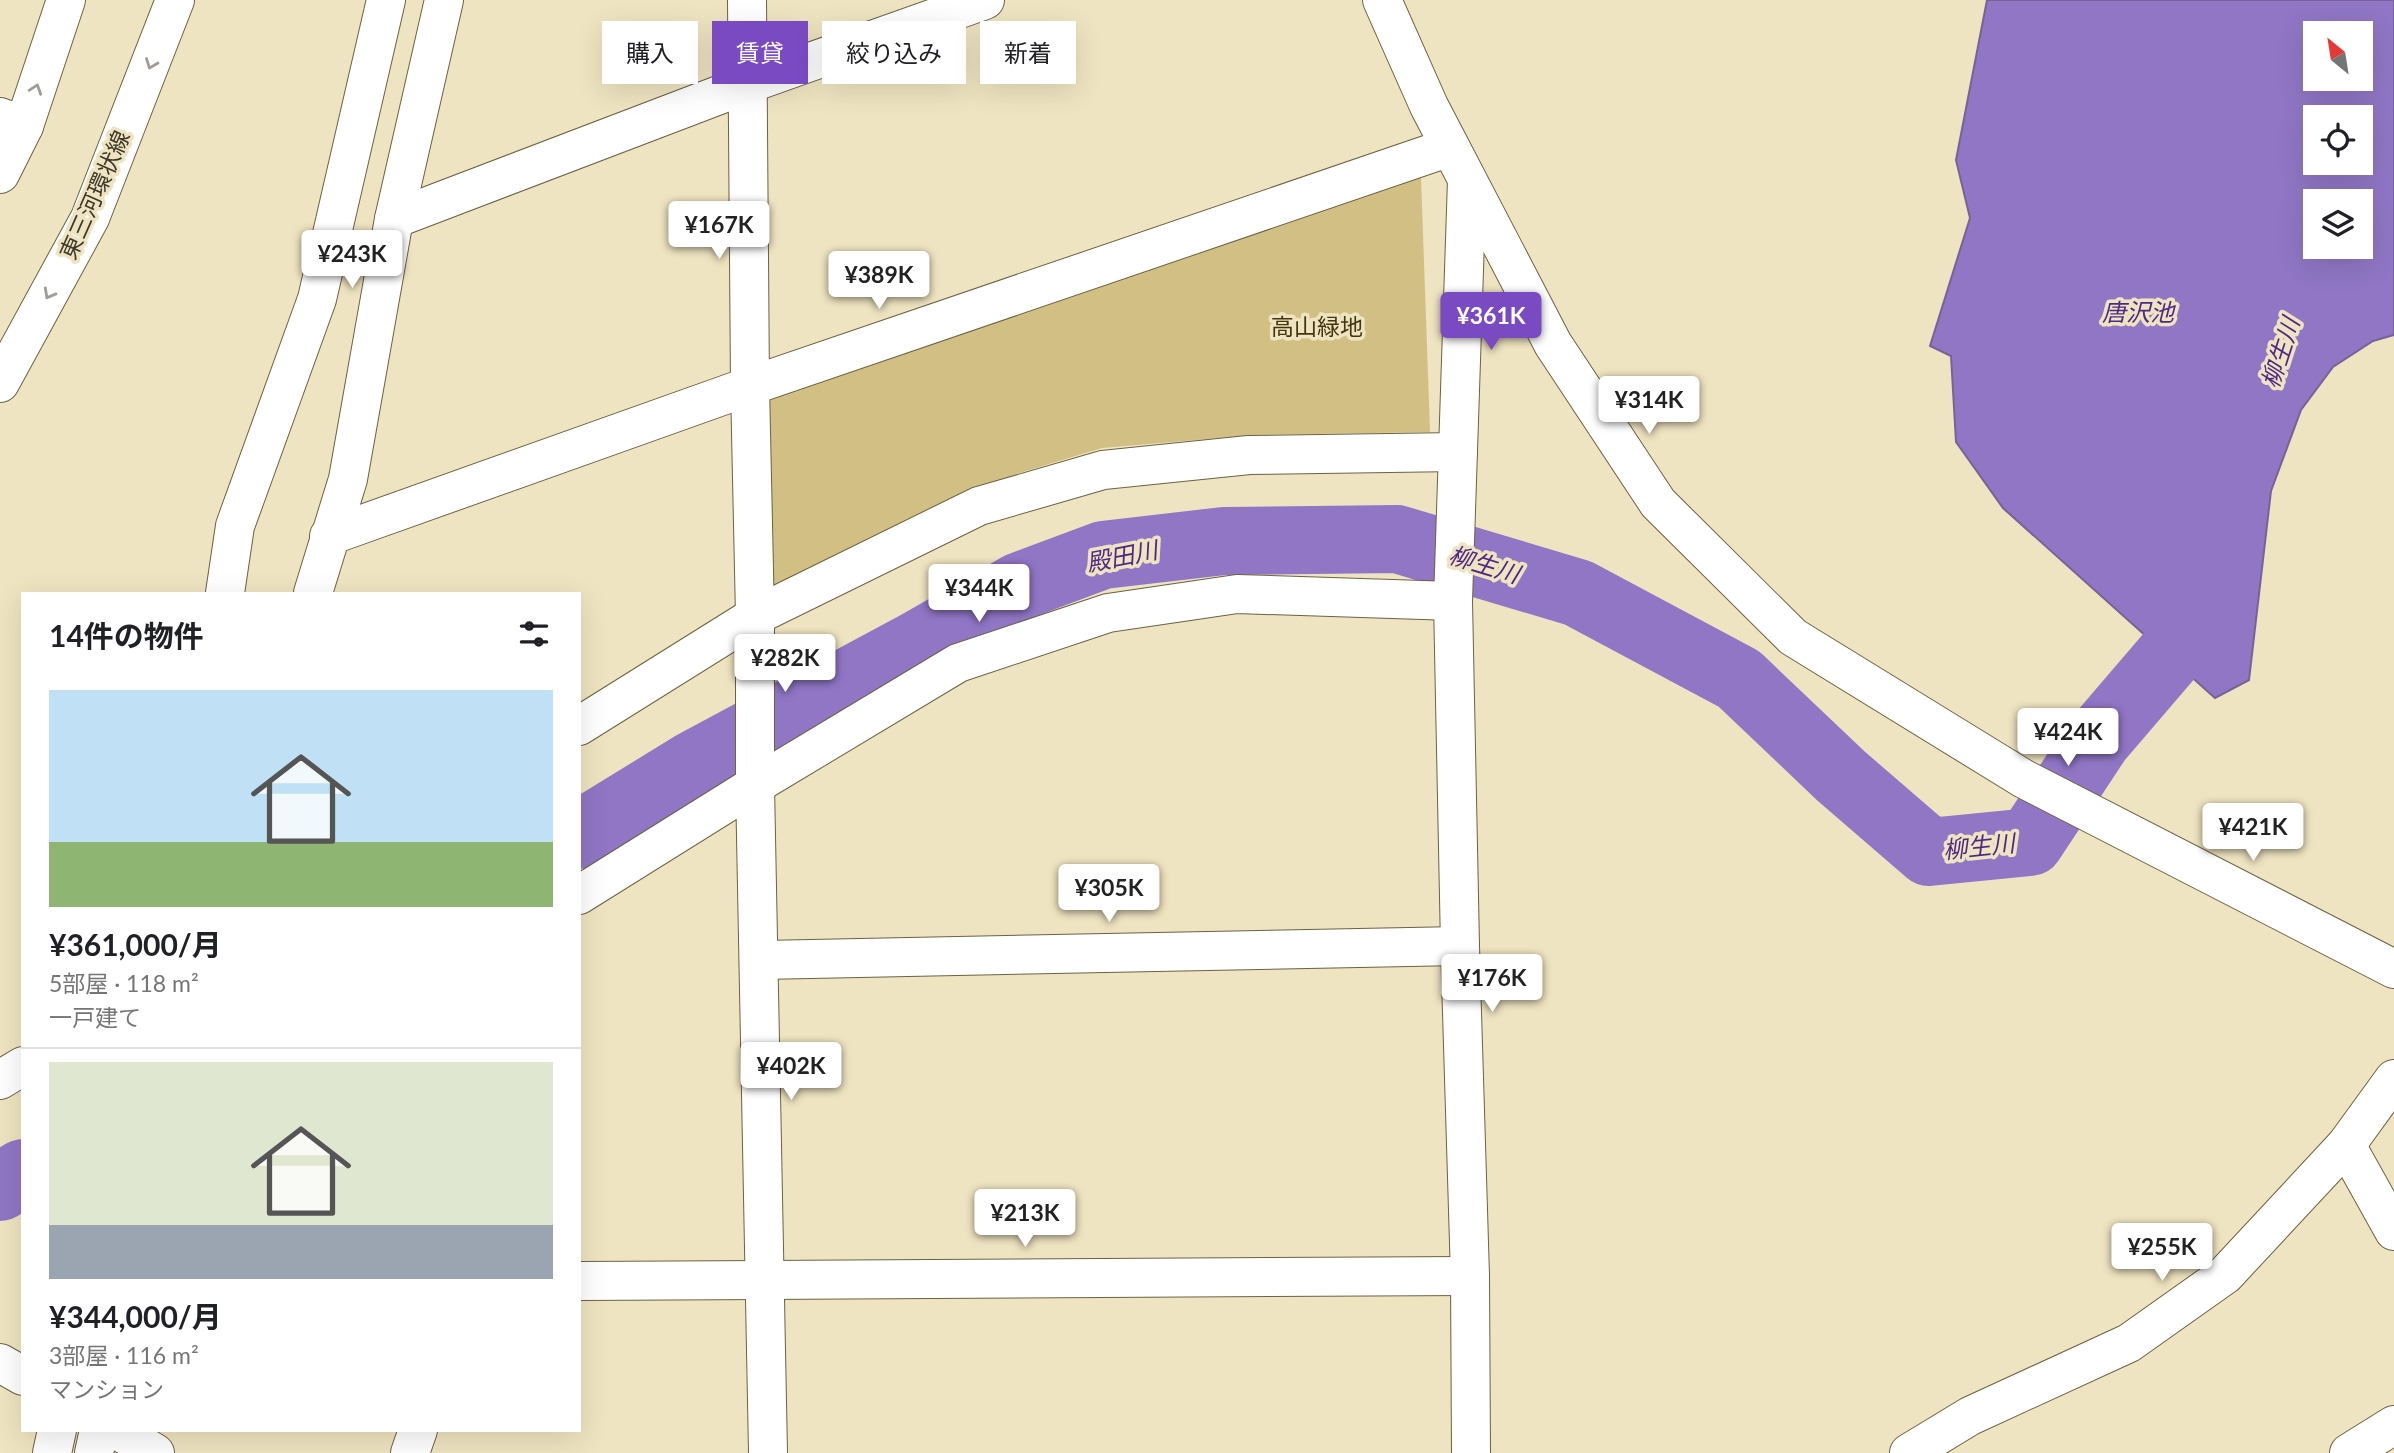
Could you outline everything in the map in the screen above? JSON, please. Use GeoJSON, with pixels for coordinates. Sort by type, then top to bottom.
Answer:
{"type":"FeatureCollection","features":[{"type":"Feature","properties":{"kind":"street"},"geometry":{"type":"LineString","coordinates":[[0,174],[12,121],[66,0]]}},
{"type":"Feature","properties":{"kind":"street","name":"東三河環状線"},"geometry":{"type":"LineString","coordinates":[[0,383],[90,218],[175,0]]}},
{"type":"Feature","properties":{"kind":"street"},"geometry":{"type":"LineString","coordinates":[[225,592],[235,526],[317,299],[386,0]]}},
{"type":"Feature","properties":{"kind":"street"},"geometry":{"type":"LineString","coordinates":[[313,592],[348,479],[394,219],[444,0]]}},
{"type":"Feature","properties":{"kind":"street"},"geometry":{"type":"LineString","coordinates":[[747,0],[747,21]]}},
{"type":"Feature","properties":{"kind":"street"},"geometry":{"type":"LineString","coordinates":[[808,62],[985,0]]}},
{"type":"Feature","properties":{"kind":"street"},"geometry":{"type":"LineString","coordinates":[[1382,0],[1429,106],[1553,344],[1658,503],[1793,637],[2024,779],[2394,969]]}},
{"type":"Feature","properties":{"kind":"street"},"geometry":{"type":"LineString","coordinates":[[394,219],[747,84],[755,768],[768,1453]]}},
{"type":"Feature","properties":{"kind":"street"},"geometry":{"type":"LineString","coordinates":[[329,536],[750,386],[1450,147]]}},
{"type":"Feature","properties":{"kind":"street"},"geometry":{"type":"LineString","coordinates":[[1467,180],[1454,588],[1460,946],[1471,1276],[1471,1453]]}},
{"type":"Feature","properties":{"kind":"street"},"geometry":{"type":"LineString","coordinates":[[581,725],[755,626],[979,506],[1103,470],[1249,456],[1458,452]]}},
{"type":"Feature","properties":{"kind":"street"},"geometry":{"type":"LineString","coordinates":[[581,894],[755,768],[958,663],[1108,613],[1237,594],[1454,588]]}},
{"type":"Feature","properties":{"kind":"street"},"geometry":{"type":"LineString","coordinates":[[759,960],[1460,946]]}},
{"type":"Feature","properties":{"kind":"street"},"geometry":{"type":"LineString","coordinates":[[0,1080],[21,1067]]}},
{"type":"Feature","properties":{"kind":"street"},"geometry":{"type":"LineString","coordinates":[[1909,1453],[1970,1416],[2129,1343],[2215,1283],[2346,1145],[2394,1079]]}},
{"type":"Feature","properties":{"kind":"street"},"geometry":{"type":"LineString","coordinates":[[2346,1145],[2394,1231]]}},
{"type":"Feature","properties":{"kind":"street"},"geometry":{"type":"LineString","coordinates":[[581,1281],[1471,1276]]}},
{"type":"Feature","properties":{"kind":"street"},"geometry":{"type":"LineString","coordinates":[[0,1363],[21,1375]]}},
{"type":"Feature","properties":{"kind":"street"},"geometry":{"type":"LineString","coordinates":[[2349,1453],[2394,1425]]}},
{"type":"Feature","properties":{"kind":"street"},"geometry":{"type":"LineString","coordinates":[[52,1453],[57,1432]]}},
{"type":"Feature","properties":{"kind":"street"},"geometry":{"type":"LineString","coordinates":[[94,1453],[99,1432]]}},
{"type":"Feature","properties":{"kind":"street"},"geometry":{"type":"LineString","coordinates":[[120,1432],[155,1453]]}},
{"type":"Feature","properties":{"kind":"street"},"geometry":{"type":"LineString","coordinates":[[410,1453],[417,1432]]}},
{"type":"Feature","properties":{"kind":"green space","name":"高山緑地"},"geometry":{"type":"Polygon","coordinates":[[[1421,177],[1430,432],[1254,435],[1102,448],[970,488],[772,591],[768,400],[1421,177]]]}},
{"type":"Feature","properties":{"kind":"water","name":"唐沢池"},"geometry":{"type":"Polygon","coordinates":[[[1987,0],[2394,0],[2394,335],[2373,341],[2333,367],[2301,410],[2271,491],[2249,680],[2215,698],[2003,508],[1956,442],[1951,356],[1930,346],[1970,218],[1956,160],[1987,0]]]}},
{"type":"Feature","properties":{"kind":"waterway","name":"柳生川"},"geometry":{"type":"LineString","coordinates":[[581,834],[693,765],[915,646],[1020,586],[1103,555],[1224,541],[1397,539],[1578,593],[1739,679],[1841,776],[1929,852],[2030,842],[2098,739],[2188,634],[2208,571]]}},
{"type":"Feature","properties":{"kind":"waterway","name":"殿田川"},"geometry":{"type":"LineString","coordinates":[[0,1187],[21,1174]]}}]}
